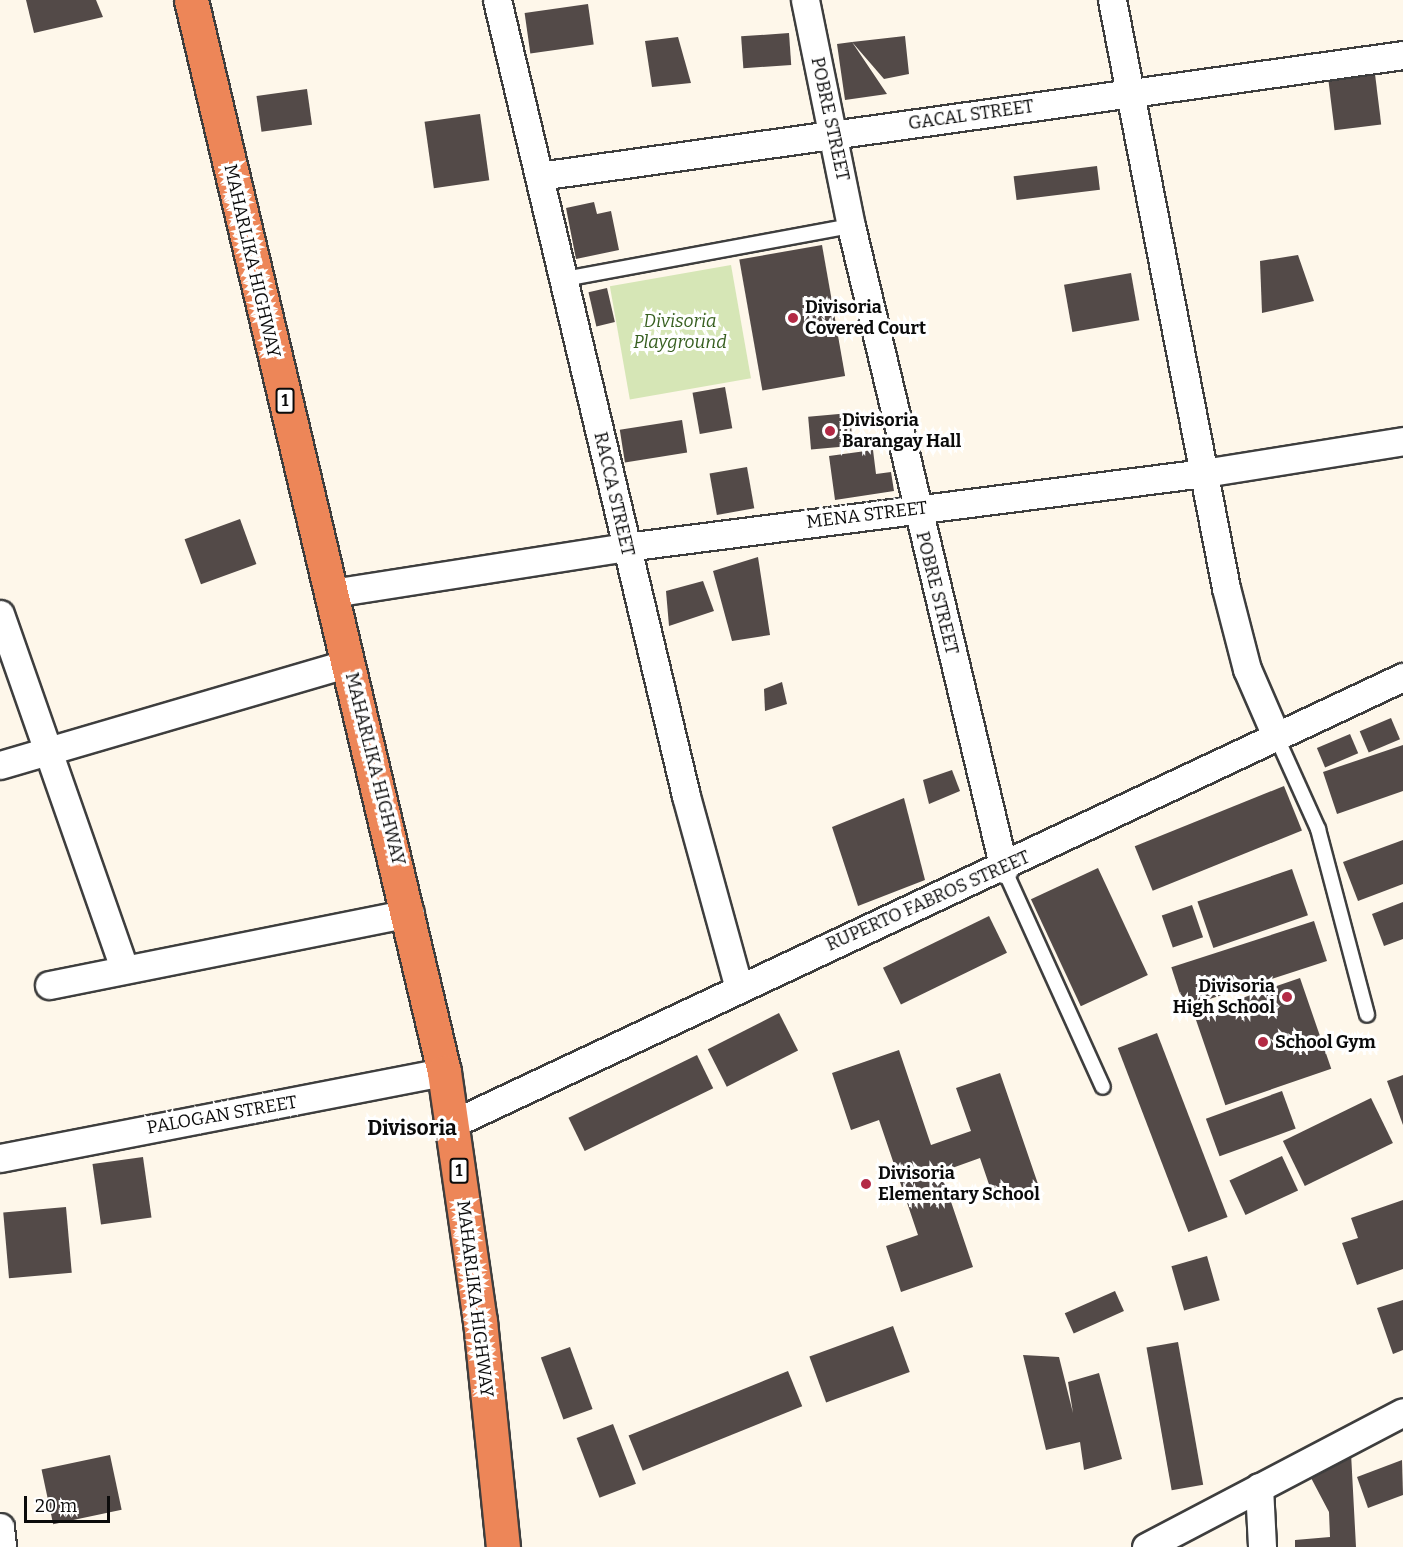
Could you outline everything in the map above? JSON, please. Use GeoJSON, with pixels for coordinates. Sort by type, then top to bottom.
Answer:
{"type":"FeatureCollection","features":[{"type":"Feature","properties":{"kind":"highway","name":"MAHARLIKA HIGHWAY"},"geometry":{"type":"LineString","coordinates":[[191,0],[410,914],[444,1072],[480,1321],[503,1547]]}},
{"type":"Feature","properties":{"kind":"street","name":"RACCA STREET"},"geometry":{"type":"LineString","coordinates":[[497,0],[626,547],[738,985]]}},
{"type":"Feature","properties":{"kind":"street","name":"POBRE STREET"},"geometry":{"type":"LineString","coordinates":[[805,0],[851,225],[916,508],[1004,869]]}},
{"type":"Feature","properties":{"kind":"street"},"geometry":{"type":"LineString","coordinates":[[1112,0],[1132,91],[1204,473],[1247,669],[1277,738]]}},
{"type":"Feature","properties":{"kind":"street","name":"GACAL STREET"},"geometry":{"type":"LineString","coordinates":[[539,176],[1132,91],[1403,55]]}},
{"type":"Feature","properties":{"kind":"street","name":"MENA STREET"},"geometry":{"type":"LineString","coordinates":[[332,593],[626,547],[916,508],[1204,473],[1403,441]]}},
{"type":"Feature","properties":{"kind":"street"},"geometry":{"type":"LineString","coordinates":[[0,614],[45,754],[123,966]]}},
{"type":"Feature","properties":{"kind":"street"},"geometry":{"type":"LineString","coordinates":[[0,765],[45,754],[349,663]]}},
{"type":"Feature","properties":{"kind":"street","name":"RUPERTO FABROS STREET"},"geometry":{"type":"LineString","coordinates":[[452,1124],[738,985],[1004,869],[1403,676]]}},
{"type":"Feature","properties":{"kind":"street"},"geometry":{"type":"LineString","coordinates":[[49,985],[123,966],[410,914]]}},
{"type":"Feature","properties":{"kind":"street","name":"PALOGAN STREET"},"geometry":{"type":"LineString","coordinates":[[0,1158],[444,1072]]}},
{"type":"Feature","properties":{"kind":"street"},"geometry":{"type":"LineString","coordinates":[[1146,1547],[1403,1412]]}},
{"type":"Feature","properties":{"kind":"street"},"geometry":{"type":"LineString","coordinates":[[1259,1487],[1262,1547]]}},
{"type":"Feature","properties":{"kind":"street"},"geometry":{"type":"LineString","coordinates":[[0,1527],[2,1547]]}},
{"type":"Feature","properties":{"kind":"lane"},"geometry":{"type":"LineString","coordinates":[[564,279],[851,225]]}},
{"type":"Feature","properties":{"kind":"lane"},"geometry":{"type":"LineString","coordinates":[[1277,738],[1318,829],[1367,1015]]}},
{"type":"Feature","properties":{"kind":"lane"},"geometry":{"type":"LineString","coordinates":[[1004,869],[1103,1087]]}},
{"type":"Feature","properties":{"kind":"green space","name":"Divisoria Playground"},"geometry":{"type":"Polygon","coordinates":[[[731,265],[751,378],[630,400],[610,286],[731,265]]]}},
{"type":"Feature","properties":{"kind":"building"},"geometry":{"type":"Polygon","coordinates":[[[26,0],[96,0],[103,17],[34,33],[26,0]]]}},
{"type":"Feature","properties":{"kind":"building"},"geometry":{"type":"Polygon","coordinates":[[[588,4],[594,45],[530,54],[525,13],[588,4]]]}},
{"type":"Feature","properties":{"kind":"building"},"geometry":{"type":"Polygon","coordinates":[[[789,33],[791,65],[743,68],[741,36],[789,33]]]}},
{"type":"Feature","properties":{"kind":"building"},"geometry":{"type":"Polygon","coordinates":[[[905,36],[909,74],[884,79],[852,42],[905,36]]]}},
{"type":"Feature","properties":{"kind":"building"},"geometry":{"type":"Polygon","coordinates":[[[678,37],[691,83],[652,87],[645,41],[678,37]]]}},
{"type":"Feature","properties":{"kind":"building"},"geometry":{"type":"Polygon","coordinates":[[[852,42],[887,94],[845,100],[837,44],[852,42]]]}},
{"type":"Feature","properties":{"kind":"building"},"geometry":{"type":"Polygon","coordinates":[[[1375,74],[1381,125],[1335,130],[1328,80],[1375,74]]]}},
{"type":"Feature","properties":{"kind":"building"},"geometry":{"type":"Polygon","coordinates":[[[307,89],[312,125],[262,132],[256,96],[307,89]]]}},
{"type":"Feature","properties":{"kind":"building"},"geometry":{"type":"Polygon","coordinates":[[[480,114],[489,180],[434,188],[425,122],[480,114]]]}},
{"type":"Feature","properties":{"kind":"building"},"geometry":{"type":"Polygon","coordinates":[[[1097,166],[1100,190],[1017,200],[1014,176],[1097,166]]]}},
{"type":"Feature","properties":{"kind":"building"},"geometry":{"type":"Polygon","coordinates":[[[594,202],[597,214],[611,211],[619,250],[576,259],[566,208],[594,202]]]}},
{"type":"Feature","properties":{"kind":"building","name":"Divisoria Covered Court"},"geometry":{"type":"Polygon","coordinates":[[[822,245],[845,376],[762,391],[739,260],[822,245]]]}},
{"type":"Feature","properties":{"kind":"building"},"geometry":{"type":"Polygon","coordinates":[[[1298,255],[1314,301],[1262,313],[1260,261],[1298,255]]]}},
{"type":"Feature","properties":{"kind":"building"},"geometry":{"type":"Polygon","coordinates":[[[1131,273],[1139,320],[1072,332],[1064,285],[1131,273]]]}},
{"type":"Feature","properties":{"kind":"building"},"geometry":{"type":"Polygon","coordinates":[[[607,288],[615,322],[596,326],[588,292],[607,288]]]}},
{"type":"Feature","properties":{"kind":"building"},"geometry":{"type":"Polygon","coordinates":[[[725,387],[732,428],[700,434],[693,393],[725,387]]]}},
{"type":"Feature","properties":{"kind":"building","name":"Divisoria Barangay Hall"},"geometry":{"type":"Polygon","coordinates":[[[850,413],[853,446],[811,450],[808,417],[850,413]]]}},
{"type":"Feature","properties":{"kind":"building"},"geometry":{"type":"Polygon","coordinates":[[[682,420],[687,453],[625,462],[620,430],[682,420]]]}},
{"type":"Feature","properties":{"kind":"building"},"geometry":{"type":"Polygon","coordinates":[[[873,450],[876,474],[891,472],[894,491],[835,500],[829,456],[873,450]]]}},
{"type":"Feature","properties":{"kind":"building"},"geometry":{"type":"Polygon","coordinates":[[[747,467],[754,508],[717,515],[710,474],[747,467]]]}},
{"type":"Feature","properties":{"kind":"building"},"geometry":{"type":"Polygon","coordinates":[[[240,519],[256,564],[201,584],[185,539],[240,519]]]}},
{"type":"Feature","properties":{"kind":"building"},"geometry":{"type":"Polygon","coordinates":[[[758,557],[770,635],[732,641],[713,571],[758,557]]]}},
{"type":"Feature","properties":{"kind":"building"},"geometry":{"type":"Polygon","coordinates":[[[703,581],[714,611],[669,626],[666,591],[703,581]]]}},
{"type":"Feature","properties":{"kind":"building"},"geometry":{"type":"Polygon","coordinates":[[[782,682],[787,704],[765,711],[764,689],[782,682]]]}},
{"type":"Feature","properties":{"kind":"building"},"geometry":{"type":"Polygon","coordinates":[[[1391,718],[1400,739],[1369,752],[1360,731],[1391,718]]]}},
{"type":"Feature","properties":{"kind":"building"},"geometry":{"type":"Polygon","coordinates":[[[1350,734],[1358,753],[1325,767],[1317,748],[1350,734]]]}},
{"type":"Feature","properties":{"kind":"building"},"geometry":{"type":"Polygon","coordinates":[[[1403,745],[1403,791],[1337,814],[1323,772],[1403,745]]]}},
{"type":"Feature","properties":{"kind":"building"},"geometry":{"type":"Polygon","coordinates":[[[952,770],[960,791],[929,804],[923,780],[952,770]]]}},
{"type":"Feature","properties":{"kind":"building"},"geometry":{"type":"Polygon","coordinates":[[[1284,786],[1302,831],[1153,891],[1135,846],[1284,786]]]}},
{"type":"Feature","properties":{"kind":"building"},"geometry":{"type":"Polygon","coordinates":[[[904,798],[925,880],[858,906],[832,827],[904,798]]]}},
{"type":"Feature","properties":{"kind":"building"},"geometry":{"type":"Polygon","coordinates":[[[1403,840],[1403,884],[1358,901],[1343,862],[1403,840]]]}},
{"type":"Feature","properties":{"kind":"building"},"geometry":{"type":"Polygon","coordinates":[[[1098,868],[1148,975],[1081,1006],[1031,899],[1098,868]]]}},
{"type":"Feature","properties":{"kind":"building"},"geometry":{"type":"Polygon","coordinates":[[[1292,869],[1308,915],[1213,948],[1197,902],[1292,869]]]}},
{"type":"Feature","properties":{"kind":"building"},"geometry":{"type":"Polygon","coordinates":[[[1403,902],[1403,939],[1384,946],[1372,914],[1403,902]]]}},
{"type":"Feature","properties":{"kind":"building"},"geometry":{"type":"Polygon","coordinates":[[[1192,905],[1203,937],[1173,948],[1162,915],[1192,905]]]}},
{"type":"Feature","properties":{"kind":"building"},"geometry":{"type":"Polygon","coordinates":[[[989,916],[1007,953],[901,1005],[883,968],[989,916]]]}},
{"type":"Feature","properties":{"kind":"building"},"geometry":{"type":"Polygon","coordinates":[[[1314,921],[1327,961],[1184,1007],[1171,967],[1314,921]]]}},
{"type":"Feature","properties":{"kind":"building","name":"School Gym"},"geometry":{"type":"Polygon","coordinates":[[[1300,978],[1331,1069],[1225,1105],[1194,1014],[1300,978]]]}},
{"type":"Feature","properties":{"kind":"building"},"geometry":{"type":"Polygon","coordinates":[[[779,1013],[798,1050],[727,1087],[708,1049],[779,1013]]]}},
{"type":"Feature","properties":{"kind":"building"},"geometry":{"type":"Polygon","coordinates":[[[1157,1033],[1228,1217],[1188,1232],[1118,1048],[1157,1033]]]}},
{"type":"Feature","properties":{"kind":"building"},"geometry":{"type":"Polygon","coordinates":[[[899,1050],[931,1145],[971,1131],[956,1088],[1000,1073],[1039,1187],[995,1202],[980,1158],[941,1172],[973,1267],[901,1292],[886,1246],[918,1235],[879,1120],[851,1130],[832,1073],[899,1050]]]}},
{"type":"Feature","properties":{"kind":"building"},"geometry":{"type":"Polygon","coordinates":[[[697,1055],[713,1088],[585,1151],[568,1118],[697,1055]]]}},
{"type":"Feature","properties":{"kind":"building"},"geometry":{"type":"Polygon","coordinates":[[[1403,1075],[1403,1125],[1387,1081],[1403,1075]]]}},
{"type":"Feature","properties":{"kind":"building"},"geometry":{"type":"Polygon","coordinates":[[[1282,1091],[1296,1129],[1220,1156],[1206,1119],[1282,1091]]]}},
{"type":"Feature","properties":{"kind":"building"},"geometry":{"type":"Polygon","coordinates":[[[1371,1098],[1393,1143],[1305,1186],[1283,1141],[1371,1098]]]}},
{"type":"Feature","properties":{"kind":"building"},"geometry":{"type":"Polygon","coordinates":[[[1282,1156],[1298,1190],[1245,1215],[1229,1181],[1282,1156]]]}},
{"type":"Feature","properties":{"kind":"building"},"geometry":{"type":"Polygon","coordinates":[[[143,1157],[151,1217],[101,1225],[92,1164],[143,1157]]]}},
{"type":"Feature","properties":{"kind":"building"},"geometry":{"type":"Polygon","coordinates":[[[1403,1200],[1403,1269],[1357,1285],[1342,1243],[1358,1238],[1351,1218],[1403,1200]]]}},
{"type":"Feature","properties":{"kind":"building"},"geometry":{"type":"Polygon","coordinates":[[[66,1207],[72,1273],[9,1278],[3,1212],[66,1207]]]}},
{"type":"Feature","properties":{"kind":"building"},"geometry":{"type":"Polygon","coordinates":[[[1207,1256],[1220,1300],[1184,1310],[1171,1266],[1207,1256]]]}},
{"type":"Feature","properties":{"kind":"building"},"geometry":{"type":"Polygon","coordinates":[[[1115,1291],[1124,1311],[1074,1333],[1065,1313],[1115,1291]]]}},
{"type":"Feature","properties":{"kind":"building"},"geometry":{"type":"Polygon","coordinates":[[[1403,1300],[1403,1350],[1393,1354],[1377,1308],[1403,1300]]]}},
{"type":"Feature","properties":{"kind":"building"},"geometry":{"type":"Polygon","coordinates":[[[893,1326],[910,1372],[826,1402],[809,1356],[893,1326]]]}},
{"type":"Feature","properties":{"kind":"building"},"geometry":{"type":"Polygon","coordinates":[[[1178,1342],[1203,1485],[1172,1490],[1146,1348],[1178,1342]]]}},
{"type":"Feature","properties":{"kind":"building"},"geometry":{"type":"Polygon","coordinates":[[[570,1347],[593,1409],[563,1420],[541,1358],[570,1347]]]}},
{"type":"Feature","properties":{"kind":"building"},"geometry":{"type":"Polygon","coordinates":[[[1023,1355],[1059,1357],[1073,1413],[1068,1382],[1099,1373],[1122,1459],[1084,1470],[1080,1442],[1046,1450],[1023,1355]]]}},
{"type":"Feature","properties":{"kind":"building"},"geometry":{"type":"Polygon","coordinates":[[[788,1371],[802,1406],[643,1471],[629,1435],[788,1371]]]}},
{"type":"Feature","properties":{"kind":"building"},"geometry":{"type":"Polygon","coordinates":[[[613,1424],[636,1484],[600,1498],[577,1438],[613,1424]]]}},
{"type":"Feature","properties":{"kind":"building"},"geometry":{"type":"Polygon","coordinates":[[[1351,1453],[1356,1547],[1295,1547],[1295,1540],[1330,1537],[1329,1512],[1310,1476],[1351,1453]]]}},
{"type":"Feature","properties":{"kind":"building"},"geometry":{"type":"Polygon","coordinates":[[[110,1455],[122,1510],[53,1524],[42,1470],[110,1455]]]}},
{"type":"Feature","properties":{"kind":"building"},"geometry":{"type":"Polygon","coordinates":[[[1402,1460],[1403,1495],[1368,1508],[1357,1477],[1402,1460]]]}},
{"type":"Feature","properties":{"kind":"place","name":"Divisoria Covered Court"},"geometry":{"type":"Point","coordinates":[793,318]}},
{"type":"Feature","properties":{"kind":"place","name":"Divisoria Barangay Hall"},"geometry":{"type":"Point","coordinates":[830,431]}},
{"type":"Feature","properties":{"kind":"place","name":"Divisoria High School"},"geometry":{"type":"Point","coordinates":[1287,997]}},
{"type":"Feature","properties":{"kind":"place","name":"School Gym"},"geometry":{"type":"Point","coordinates":[1263,1042]}},
{"type":"Feature","properties":{"kind":"place","name":"Divisoria Elementary School"},"geometry":{"type":"Point","coordinates":[866,1184]}},
{"type":"Feature","properties":{"kind":"district","name":"Divisoria"},"geometry":{"type":"Point","coordinates":[412,1128]}}]}
